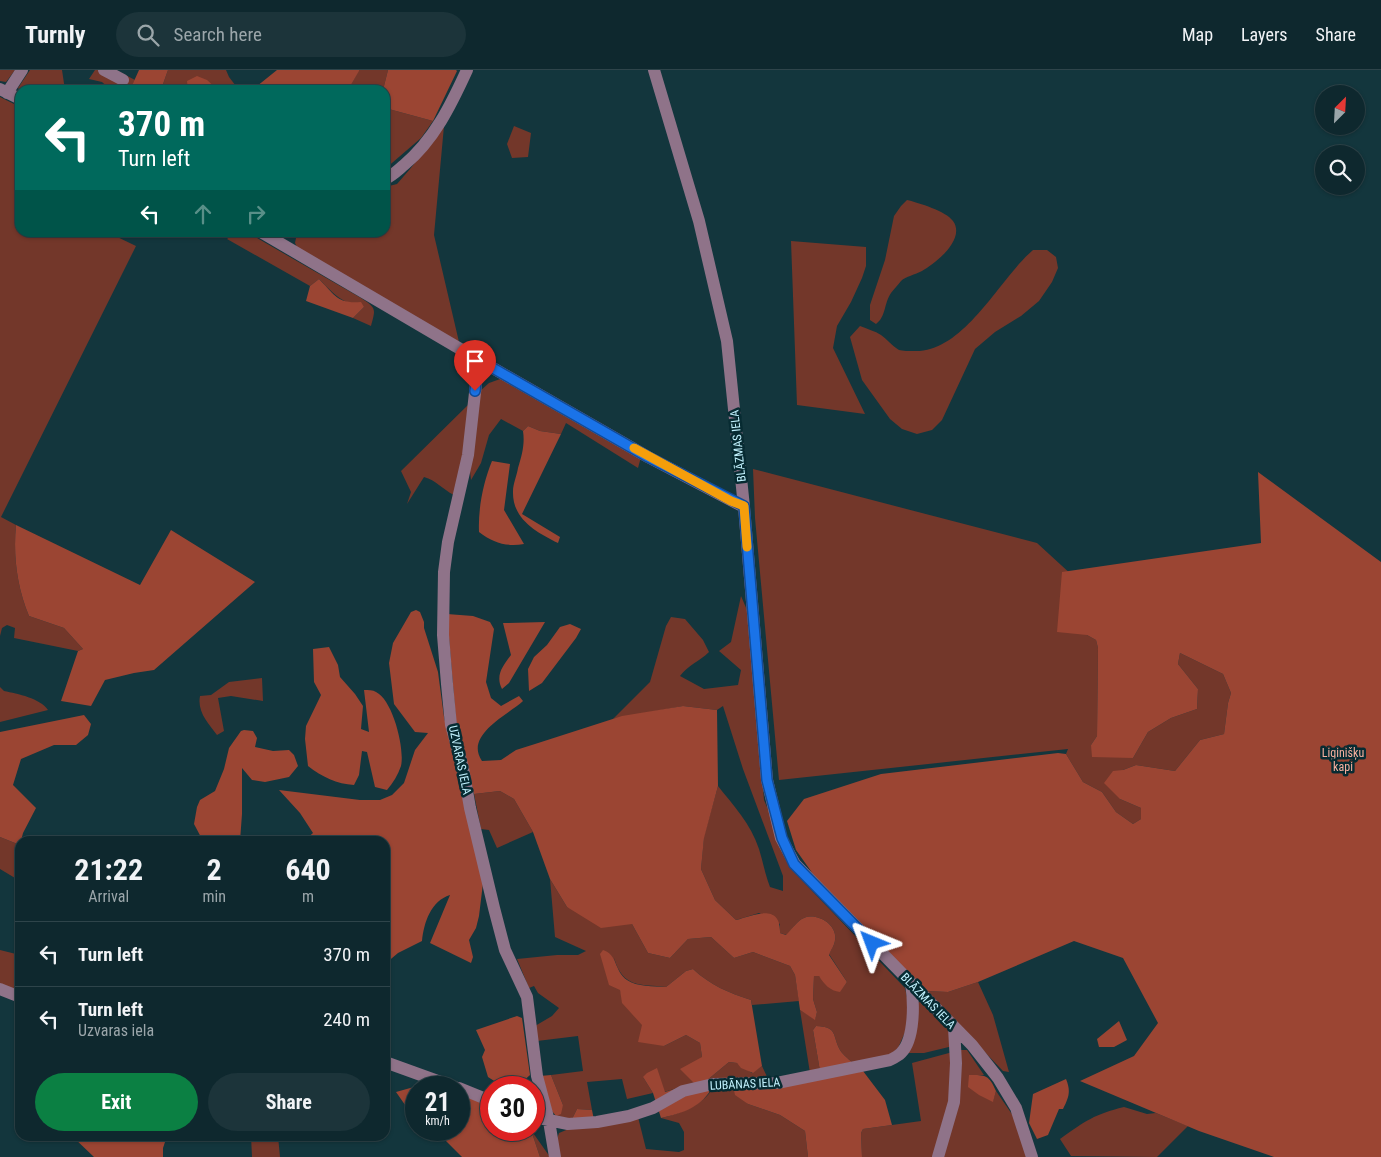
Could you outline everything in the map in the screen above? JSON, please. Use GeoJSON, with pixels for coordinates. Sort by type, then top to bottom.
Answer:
{"type":"FeatureCollection","features":[{"type":"Feature","properties":{"kind":"street"},"geometry":{"type":"LineString","coordinates":[[15,97],[3,91],[22,70]]}},
{"type":"Feature","properties":{"kind":"street"},"geometry":{"type":"LineString","coordinates":[[104,70],[123,80]]}},
{"type":"Feature","properties":{"kind":"street"},"geometry":{"type":"LineString","coordinates":[[390,175],[410,160],[430,138],[452,105],[467,70]]}},
{"type":"Feature","properties":{"kind":"street","name":"BLĀZMAS IELA"},"geometry":{"type":"LineString","coordinates":[[654,70],[699,221],[727,341],[744,506],[767,780],[782,838],[794,864],[972,1045],[998,1078],[1016,1108],[1032,1157]]}},
{"type":"Feature","properties":{"kind":"street"},"geometry":{"type":"LineString","coordinates":[[269,237],[648,457],[744,506]]}},
{"type":"Feature","properties":{"kind":"street","name":"UZVARAS IELA"},"geometry":{"type":"LineString","coordinates":[[470,355],[477,375],[468,455],[448,542],[444,572],[443,635],[451,725],[463,768],[470,808],[505,950],[527,997],[537,1076],[549,1121],[555,1157]]}},
{"type":"Feature","properties":{"kind":"street","name":"LUBĀNAS IELA"},"geometry":{"type":"LineString","coordinates":[[545,1120],[568,1124],[597,1122],[629,1116],[653,1108],[683,1091],[712,1084],[777,1083],[890,1060],[901,1053],[910,1033],[914,1002],[911,983]]}},
{"type":"Feature","properties":{"kind":"street"},"geometry":{"type":"LineString","coordinates":[[0,989],[15,995]]}},
{"type":"Feature","properties":{"kind":"street"},"geometry":{"type":"LineString","coordinates":[[938,1157],[954,1102],[956,1063],[954,1028]]}},
{"type":"Feature","properties":{"kind":"street"},"geometry":{"type":"LineString","coordinates":[[390,1064],[424,1076]]}},
{"type":"Feature","properties":{"kind":"shaded area"},"geometry":{"type":"Polygon","coordinates":[[[0,70],[15,70],[6,82],[0,81],[0,70]]]}},
{"type":"Feature","properties":{"kind":"shaded area"},"geometry":{"type":"Polygon","coordinates":[[[30,70],[62,70],[64,85],[20,85],[30,70]]]}},
{"type":"Feature","properties":{"kind":"shaded area"},"geometry":{"type":"Polygon","coordinates":[[[95,70],[116,70],[135,80],[132,85],[105,85],[102,82],[89,79],[95,70]]]}},
{"type":"Feature","properties":{"kind":"shaded area"},"geometry":{"type":"Polygon","coordinates":[[[168,70],[226,70],[235,85],[162,85],[168,70]]]}},
{"type":"Feature","properties":{"kind":"shaded area"},"geometry":{"type":"Polygon","coordinates":[[[359,70],[388,70],[384,85],[351,85],[359,70]]]}},
{"type":"Feature","properties":{"kind":"shaded area"},"geometry":{"type":"Polygon","coordinates":[[[0,97],[15,104],[15,237],[117,237],[136,246],[1,517],[16,525],[17,571],[21,594],[29,616],[64,628],[83,649],[78,651],[14,638],[15,628],[7,625],[2,628],[0,636],[0,97]]]}},
{"type":"Feature","properties":{"kind":"shaded area"},"geometry":{"type":"Polygon","coordinates":[[[390,109],[433,121],[421,138],[390,165],[390,109]]]}},
{"type":"Feature","properties":{"kind":"shaded area"},"geometry":{"type":"Polygon","coordinates":[[[444,126],[434,235],[459,342],[298,249],[295,243],[296,237],[390,237],[390,186],[397,184],[444,126]]]}},
{"type":"Feature","properties":{"kind":"shaded area"},"geometry":{"type":"Polygon","coordinates":[[[514,126],[531,133],[528,157],[512,158],[507,144],[514,126]]]}},
{"type":"Feature","properties":{"kind":"shaded area"},"geometry":{"type":"Polygon","coordinates":[[[907,200],[932,208],[950,217],[956,228],[956,235],[948,250],[935,262],[922,271],[901,281],[891,293],[882,318],[876,324],[870,320],[870,305],[885,260],[894,216],[907,200]]]}},
{"type":"Feature","properties":{"kind":"shaded area"},"geometry":{"type":"Polygon","coordinates":[[[229,237],[255,237],[366,301],[374,309],[371,326],[353,318],[364,307],[339,298],[319,279],[310,286],[227,239],[229,237]]]}},
{"type":"Feature","properties":{"kind":"shaded area"},"geometry":{"type":"Polygon","coordinates":[[[791,241],[866,247],[866,266],[851,302],[837,326],[833,348],[865,414],[797,405],[791,241]]]}},
{"type":"Feature","properties":{"kind":"shaded area"},"geometry":{"type":"Polygon","coordinates":[[[1033,250],[1047,250],[1056,257],[1058,268],[1052,282],[1039,301],[1021,316],[995,332],[975,349],[942,420],[932,430],[917,434],[902,429],[890,419],[862,380],[850,337],[860,326],[874,331],[894,347],[904,351],[932,348],[949,340],[965,328],[980,312],[1033,250]]]}},
{"type":"Feature","properties":{"kind":"shaded area"},"geometry":{"type":"Polygon","coordinates":[[[503,378],[641,457],[638,468],[566,423],[561,434],[540,431],[528,426],[523,431],[501,419],[489,435],[481,463],[471,480],[470,471],[479,392],[489,383],[503,378]]]}},
{"type":"Feature","properties":{"kind":"shaded area"},"geometry":{"type":"Polygon","coordinates":[[[470,403],[461,474],[454,495],[432,480],[424,477],[407,504],[411,492],[401,471],[470,403]]]}},
{"type":"Feature","properties":{"kind":"shaded area"},"geometry":{"type":"Polygon","coordinates":[[[753,469],[1037,543],[1073,576],[1087,635],[1096,640],[1098,648],[1097,736],[1091,745],[1133,758],[1148,732],[1171,718],[1197,709],[1198,689],[1178,664],[1180,653],[1223,674],[1231,693],[1224,734],[1200,740],[1175,771],[1136,765],[1123,770],[1120,799],[1141,808],[1141,819],[1133,824],[1116,812],[1102,792],[1083,782],[1066,754],[1068,749],[779,780],[755,518],[753,469]]]}},
{"type":"Feature","properties":{"kind":"shaded area"},"geometry":{"type":"Polygon","coordinates":[[[741,596],[747,610],[764,800],[795,873],[905,988],[910,1011],[906,1030],[898,1048],[887,1058],[855,1065],[840,1050],[831,1030],[816,1026],[813,1030],[820,1071],[810,1073],[800,1010],[815,1019],[817,1012],[813,999],[814,976],[819,976],[840,991],[847,982],[829,954],[835,942],[833,929],[826,921],[820,918],[809,917],[799,921],[787,935],[780,933],[780,924],[759,913],[736,920],[715,900],[701,869],[704,836],[718,786],[741,815],[756,840],[770,887],[783,891],[783,876],[743,769],[723,706],[717,710],[683,706],[613,719],[650,682],[666,626],[671,617],[685,619],[703,640],[709,652],[680,676],[704,689],[738,685],[741,670],[719,651],[731,642],[741,596]]]}},
{"type":"Feature","properties":{"kind":"shaded area"},"geometry":{"type":"Polygon","coordinates":[[[262,678],[263,701],[231,696],[218,698],[224,731],[217,735],[202,712],[200,696],[211,695],[229,682],[262,678]]]}},
{"type":"Feature","properties":{"kind":"shaded area"},"geometry":{"type":"Polygon","coordinates":[[[0,687],[4,691],[40,702],[48,710],[0,722],[0,687]]]}},
{"type":"Feature","properties":{"kind":"shaded area"},"geometry":{"type":"Polygon","coordinates":[[[500,791],[514,799],[533,832],[497,848],[489,830],[481,829],[474,794],[500,791]]]}},
{"type":"Feature","properties":{"kind":"shaded area"},"geometry":{"type":"Polygon","coordinates":[[[0,837],[15,843],[15,878],[0,869],[0,837]]]}},
{"type":"Feature","properties":{"kind":"shaded area"},"geometry":{"type":"Polygon","coordinates":[[[550,879],[567,907],[632,924],[648,953],[670,958],[688,939],[711,937],[734,958],[753,952],[790,966],[795,975],[799,1001],[752,1005],[751,1000],[720,988],[706,980],[693,969],[686,971],[666,987],[633,983],[622,975],[614,958],[623,1003],[664,1046],[686,1035],[700,1043],[702,1057],[695,1083],[664,1092],[643,1077],[653,1093],[627,1099],[622,1079],[587,1082],[592,1110],[577,1109],[572,1119],[556,1116],[563,1105],[551,1075],[583,1071],[578,1036],[537,1041],[535,1026],[552,1016],[559,1008],[538,993],[534,986],[529,988],[517,959],[578,955],[586,951],[555,937],[550,879]]]}},
{"type":"Feature","properties":{"kind":"shaded area"},"geometry":{"type":"Polygon","coordinates":[[[0,950],[15,954],[15,991],[0,984],[0,950]]]}},
{"type":"Feature","properties":{"kind":"shaded area"},"geometry":{"type":"Polygon","coordinates":[[[978,982],[993,1015],[1009,1072],[1003,1071],[926,991],[948,992],[978,982]]]}},
{"type":"Feature","properties":{"kind":"shaded area"},"geometry":{"type":"Polygon","coordinates":[[[920,1002],[953,1034],[953,1046],[924,1053],[907,1053],[917,1003],[920,1002]]]}},
{"type":"Feature","properties":{"kind":"shaded area"},"geometry":{"type":"Polygon","coordinates":[[[960,1050],[967,1050],[984,1075],[969,1075],[993,1101],[996,1091],[1016,1120],[1027,1157],[862,1157],[861,1133],[863,1129],[921,1121],[912,1063],[960,1050]]]}},
{"type":"Feature","properties":{"kind":"shaded area"},"geometry":{"type":"Polygon","coordinates":[[[729,1062],[737,1063],[752,1073],[762,1066],[769,1081],[700,1086],[729,1062]]]}},
{"type":"Feature","properties":{"kind":"shaded area"},"geometry":{"type":"Polygon","coordinates":[[[733,1086],[748,1104],[780,1115],[805,1131],[808,1157],[559,1157],[557,1139],[559,1133],[571,1128],[638,1117],[646,1149],[679,1152],[684,1150],[684,1132],[679,1123],[661,1118],[689,1109],[702,1101],[711,1091],[733,1086]]]}},
{"type":"Feature","properties":{"kind":"shaded area"},"geometry":{"type":"Polygon","coordinates":[[[1124,1107],[1147,1114],[1156,1113],[1188,1126],[1157,1157],[1071,1156],[1060,1139],[1090,1119],[1105,1112],[1124,1107]]]}},
{"type":"Feature","properties":{"kind":"shaded area"},"geometry":{"type":"Polygon","coordinates":[[[251,1141],[278,1141],[280,1157],[252,1157],[251,1141]]]}},
{"type":"Feature","properties":{"kind":"shaded area"},"geometry":{"type":"Polygon","coordinates":[[[535,1141],[539,1141],[550,1157],[540,1157],[535,1141]]]}},
{"type":"Feature","properties":{"kind":"green space"},"geometry":{"type":"Polygon","coordinates":[[[139,70],[168,70],[162,85],[132,85],[139,70]]]}},
{"type":"Feature","properties":{"kind":"green space"},"geometry":{"type":"Polygon","coordinates":[[[277,70],[359,70],[351,85],[258,85],[277,70]]]}},
{"type":"Feature","properties":{"kind":"green space"},"geometry":{"type":"Polygon","coordinates":[[[388,70],[457,71],[433,121],[390,109],[390,85],[384,85],[388,70]]]}},
{"type":"Feature","properties":{"kind":"green space"},"geometry":{"type":"Polygon","coordinates":[[[197,76],[207,80],[213,85],[187,85],[187,81],[197,76]]]}},
{"type":"Feature","properties":{"kind":"green space"},"geometry":{"type":"Polygon","coordinates":[[[319,279],[341,300],[361,302],[364,307],[353,318],[306,301],[310,286],[319,279]]]}},
{"type":"Feature","properties":{"kind":"green space"},"geometry":{"type":"Polygon","coordinates":[[[528,426],[540,431],[561,434],[522,514],[560,537],[558,543],[527,523],[521,517],[514,501],[513,488],[523,450],[523,431],[528,426]]]}},
{"type":"Feature","properties":{"kind":"green space"},"geometry":{"type":"Polygon","coordinates":[[[492,461],[510,464],[504,510],[524,544],[500,543],[479,532],[482,496],[492,461]]]}},
{"type":"Feature","properties":{"kind":"green space","name":"Liginišķu kapi"},"geometry":{"type":"Polygon","coordinates":[[[1258,472],[1381,562],[1381,1157],[1274,1157],[1199,1131],[1080,1081],[1134,1056],[1158,1023],[1123,958],[1074,941],[978,982],[948,992],[926,991],[813,874],[796,850],[787,821],[804,799],[881,774],[1058,753],[1066,754],[1083,782],[1102,792],[1116,812],[1133,824],[1141,819],[1141,808],[1120,799],[1104,783],[1113,771],[1123,770],[1136,765],[1175,771],[1200,740],[1224,734],[1231,693],[1223,674],[1180,653],[1178,664],[1198,689],[1197,709],[1171,718],[1148,732],[1133,758],[1092,757],[1091,745],[1097,736],[1098,648],[1096,640],[1087,635],[1057,632],[1062,572],[1261,543],[1258,472]]]}},
{"type":"Feature","properties":{"kind":"green space"},"geometry":{"type":"Polygon","coordinates":[[[16,525],[140,585],[171,530],[255,582],[154,670],[105,680],[91,706],[61,701],[78,651],[83,649],[64,628],[29,616],[21,594],[17,571],[16,525]]]}},
{"type":"Feature","properties":{"kind":"green space"},"geometry":{"type":"Polygon","coordinates":[[[416,610],[420,612],[438,672],[444,717],[483,883],[479,916],[476,928],[469,940],[473,957],[471,963],[430,943],[450,895],[443,898],[433,907],[427,920],[422,941],[398,953],[390,960],[390,836],[310,836],[313,833],[300,813],[279,790],[360,800],[380,800],[392,795],[404,783],[415,750],[428,733],[415,732],[394,704],[389,663],[393,643],[411,612],[416,610]]]}},
{"type":"Feature","properties":{"kind":"green space"},"geometry":{"type":"Polygon","coordinates":[[[447,614],[473,616],[490,622],[494,629],[486,682],[491,698],[501,706],[519,696],[523,701],[490,726],[483,734],[478,752],[482,761],[501,760],[516,750],[622,716],[683,706],[717,710],[718,786],[704,838],[701,869],[715,900],[736,920],[758,914],[771,914],[779,924],[780,933],[786,935],[804,918],[820,918],[830,925],[835,935],[835,940],[829,955],[847,982],[840,992],[828,987],[819,976],[814,976],[813,999],[817,1012],[815,1020],[800,1010],[795,975],[790,966],[753,952],[734,958],[711,937],[688,939],[670,958],[648,953],[632,924],[601,928],[567,907],[550,879],[533,832],[514,799],[500,791],[474,794],[456,721],[447,614]]]}},
{"type":"Feature","properties":{"kind":"green space"},"geometry":{"type":"Polygon","coordinates":[[[545,622],[509,683],[502,689],[499,679],[500,675],[511,655],[503,623],[545,622]]]}},
{"type":"Feature","properties":{"kind":"green space"},"geometry":{"type":"Polygon","coordinates":[[[570,624],[581,629],[576,638],[542,683],[529,691],[528,669],[534,657],[547,645],[560,627],[570,624]]]}},
{"type":"Feature","properties":{"kind":"green space"},"geometry":{"type":"Polygon","coordinates":[[[329,647],[338,665],[340,677],[363,706],[361,729],[369,732],[364,690],[375,691],[382,697],[392,714],[399,737],[402,758],[398,773],[387,790],[375,787],[367,752],[362,751],[359,775],[354,785],[330,779],[308,766],[305,739],[306,726],[321,695],[314,682],[313,649],[329,647]]]}},
{"type":"Feature","properties":{"kind":"green space"},"geometry":{"type":"Polygon","coordinates":[[[84,715],[91,724],[88,735],[76,745],[54,745],[21,759],[13,785],[36,808],[22,836],[15,836],[15,843],[0,837],[0,732],[84,715]]]}},
{"type":"Feature","properties":{"kind":"green space"},"geometry":{"type":"Polygon","coordinates":[[[241,731],[253,731],[257,738],[255,747],[273,751],[289,750],[294,755],[298,766],[289,777],[265,782],[252,780],[242,768],[240,836],[200,836],[194,824],[197,807],[200,800],[215,791],[224,769],[229,748],[241,731]]]}},
{"type":"Feature","properties":{"kind":"green space"},"geometry":{"type":"Polygon","coordinates":[[[603,950],[608,952],[614,959],[623,976],[636,984],[666,987],[686,971],[693,969],[706,980],[720,988],[751,1000],[762,1066],[753,1073],[741,1068],[737,1063],[729,1062],[700,1086],[713,1086],[698,1104],[685,1111],[661,1118],[653,1093],[643,1077],[657,1068],[665,1092],[694,1083],[680,1069],[702,1057],[700,1043],[686,1035],[664,1046],[638,1042],[642,1025],[622,1003],[620,990],[609,985],[600,954],[603,950]]]}},
{"type":"Feature","properties":{"kind":"green space"},"geometry":{"type":"Polygon","coordinates":[[[517,1016],[522,1018],[530,1075],[488,1076],[482,1057],[485,1050],[476,1030],[517,1016]]]}},
{"type":"Feature","properties":{"kind":"green space"},"geometry":{"type":"Polygon","coordinates":[[[1119,1021],[1127,1040],[1114,1047],[1099,1047],[1097,1039],[1119,1021]]]}},
{"type":"Feature","properties":{"kind":"green space"},"geometry":{"type":"Polygon","coordinates":[[[816,1026],[831,1030],[840,1050],[855,1065],[820,1071],[813,1030],[816,1026]]]}},
{"type":"Feature","properties":{"kind":"green space"},"geometry":{"type":"Polygon","coordinates":[[[863,1071],[885,1100],[892,1125],[863,1129],[861,1133],[862,1157],[808,1157],[805,1131],[780,1115],[748,1104],[735,1095],[733,1086],[863,1071]]]}},
{"type":"Feature","properties":{"kind":"green space"},"geometry":{"type":"Polygon","coordinates":[[[551,1075],[563,1105],[561,1114],[556,1116],[547,1105],[545,1076],[540,1076],[551,1075]]]}},
{"type":"Feature","properties":{"kind":"green space"},"geometry":{"type":"Polygon","coordinates":[[[969,1075],[983,1076],[989,1079],[996,1091],[993,1102],[968,1087],[969,1075]]]}},
{"type":"Feature","properties":{"kind":"green space"},"geometry":{"type":"Polygon","coordinates":[[[1066,1079],[1069,1091],[1065,1105],[1063,1109],[1059,1109],[1048,1135],[1037,1139],[1029,1123],[1033,1094],[1066,1079]]]}},
{"type":"Feature","properties":{"kind":"green space"},"geometry":{"type":"Polygon","coordinates":[[[405,1089],[405,1105],[396,1092],[405,1089]]]}},
{"type":"Feature","properties":{"kind":"green space"},"geometry":{"type":"Polygon","coordinates":[[[470,1098],[480,1101],[480,1141],[535,1141],[540,1157],[462,1157],[446,1141],[470,1141],[470,1098]]]}},
{"type":"Feature","properties":{"kind":"green space"},"geometry":{"type":"Polygon","coordinates":[[[577,1109],[592,1110],[594,1120],[572,1119],[577,1109]]]}},
{"type":"Feature","properties":{"kind":"green space"},"geometry":{"type":"Polygon","coordinates":[[[77,1141],[165,1141],[163,1157],[94,1157],[77,1141]]]}},
{"type":"Feature","properties":{"kind":"slow traffic"},"geometry":{"type":"LineString","coordinates":[[634,448],[731,501],[744,506],[747,547]]}},
{"type":"Feature","properties":{"kind":"route"},"geometry":{"type":"LineString","coordinates":[[475,391],[477,375],[470,355],[648,457],[744,506],[767,780],[782,838],[794,864],[872,943]]}}]}
